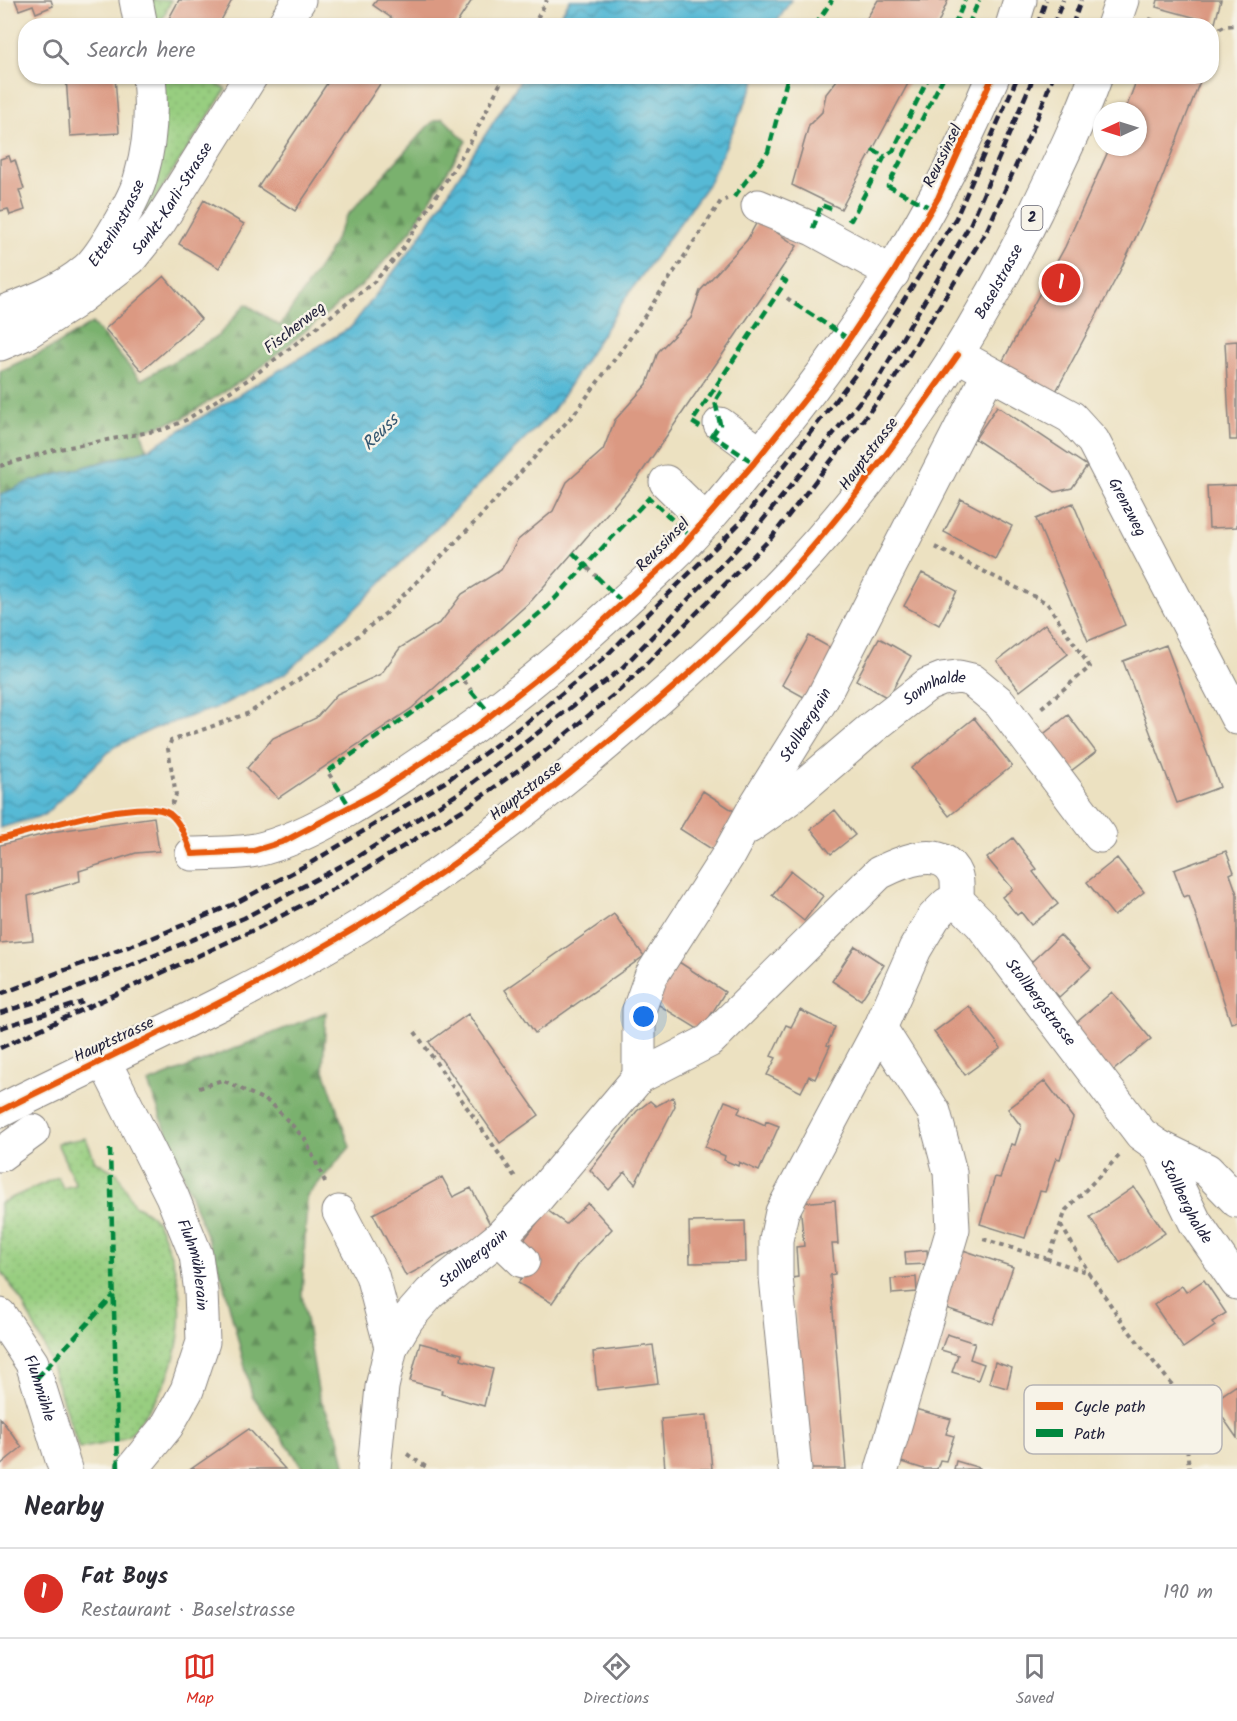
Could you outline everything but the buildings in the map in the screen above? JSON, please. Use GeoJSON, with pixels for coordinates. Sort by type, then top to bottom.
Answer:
{"type":"FeatureCollection","features":[{"type":"Feature","properties":{"kind":"street"},"geometry":{"type":"LineString","coordinates":[[136,0],[139,18]]}},
{"type":"Feature","properties":{"kind":"street"},"geometry":{"type":"LineString","coordinates":[[288,18],[299,0]]}},
{"type":"Feature","properties":{"kind":"street"},"geometry":{"type":"LineString","coordinates":[[1014,18],[1020,0]]}},
{"type":"Feature","properties":{"kind":"street"},"geometry":{"type":"LineString","coordinates":[[1116,18],[1122,0]]}},
{"type":"Feature","properties":{"kind":"street","name":"Etterlinstrasse"},"geometry":{"type":"LineString","coordinates":[[0,313],[33,302],[86,270],[110,237],[141,177],[152,107],[150,84]]}},
{"type":"Feature","properties":{"kind":"street","name":"Sankt-Karli-Strasse"},"geometry":{"type":"LineString","coordinates":[[0,344],[24,334],[73,303],[130,259],[159,223],[246,84]]}},
{"type":"Feature","properties":{"kind":"street","name":"Reussinsel"},"geometry":{"type":"LineString","coordinates":[[192,854],[254,851],[285,841],[376,793],[476,727],[561,660],[673,557],[706,521],[829,369],[893,273],[938,198],[989,84]]}},
{"type":"Feature","properties":{"kind":"street","name":"Baselstrasse"},"geometry":{"type":"LineString","coordinates":[[958,355],[1021,241],[1085,107],[1093,84]]}},
{"type":"Feature","properties":{"kind":"street"},"geometry":{"type":"LineString","coordinates":[[758,206],[813,229],[893,273]]}},
{"type":"Feature","properties":{"kind":"street","name":"Grenzweg"},"geometry":{"type":"LineString","coordinates":[[958,355],[1071,417],[1093,441],[1237,718]]}},
{"type":"Feature","properties":{"kind":"street","name":"Hauptstrasse"},"geometry":{"type":"LineString","coordinates":[[0,1111],[230,998],[356,928],[421,886],[531,806],[648,711],[721,643],[794,569],[879,466],[958,355]]}},
{"type":"Feature","properties":{"kind":"street","name":"Stollbergrain"},"geometry":{"type":"LineString","coordinates":[[639,1077],[639,1011],[651,976],[822,699],[988,373]]}},
{"type":"Feature","properties":{"kind":"street"},"geometry":{"type":"LineString","coordinates":[[720,424],[761,454]]}},
{"type":"Feature","properties":{"kind":"street"},"geometry":{"type":"LineString","coordinates":[[666,482],[706,521]]}},
{"type":"Feature","properties":{"kind":"street","name":"Sonnhalde"},"geometry":{"type":"LineString","coordinates":[[740,833],[790,798],[873,727],[927,685],[942,679],[959,677],[972,680],[1000,703],[1100,836]]}},
{"type":"Feature","properties":{"kind":"street","name":"Stollbergrain"},"geometry":{"type":"LineString","coordinates":[[374,1469],[382,1387],[391,1347],[408,1318],[430,1293],[499,1238],[533,1203],[639,1077],[709,1041],[879,873],[902,861],[936,858],[947,863],[956,877],[957,900]]}},
{"type":"Feature","properties":{"kind":"street"},"geometry":{"type":"LineString","coordinates":[[795,1469],[776,1277],[776,1240],[782,1212],[880,1028],[915,949],[934,917],[947,904],[957,900]]}},
{"type":"Feature","properties":{"kind":"street","name":"Stollbergstrasse"},"geometry":{"type":"LineString","coordinates":[[957,900],[981,924],[1149,1140],[1208,1170],[1237,1201]]}},
{"type":"Feature","properties":{"kind":"street"},"geometry":{"type":"LineString","coordinates":[[880,1028],[934,1112],[950,1172],[953,1229],[882,1469]]}},
{"type":"Feature","properties":{"kind":"street","name":"Fluhmühlerain"},"geometry":{"type":"LineString","coordinates":[[103,1059],[172,1196],[196,1255],[201,1292],[203,1342],[187,1390],[167,1426],[132,1469]]}},
{"type":"Feature","properties":{"kind":"street"},"geometry":{"type":"LineString","coordinates":[[0,1155],[33,1131]]}},
{"type":"Feature","properties":{"kind":"street","name":"Stollberghalde"},"geometry":{"type":"LineString","coordinates":[[1149,1140],[1195,1222],[1237,1283]]}},
{"type":"Feature","properties":{"kind":"street"},"geometry":{"type":"LineString","coordinates":[[339,1212],[372,1275],[391,1347]]}},
{"type":"Feature","properties":{"kind":"street"},"geometry":{"type":"LineString","coordinates":[[499,1238],[524,1261]]}},
{"type":"Feature","properties":{"kind":"street","name":"Fluhmühle"},"geometry":{"type":"LineString","coordinates":[[0,1315],[32,1363],[65,1469]]}},
{"type":"Feature","properties":{"kind":"path"},"geometry":{"type":"LineString","coordinates":[[537,18],[547,0]]}},
{"type":"Feature","properties":{"kind":"path"},"geometry":{"type":"LineString","coordinates":[[1219,29],[1237,25]]}},
{"type":"Feature","properties":{"kind":"path"},"geometry":{"type":"LineString","coordinates":[[168,813],[176,795],[168,748],[171,741],[249,713],[328,660],[386,613],[478,519],[574,414],[626,344],[721,201],[734,197],[758,206]]}},
{"type":"Feature","properties":{"kind":"path"},"geometry":{"type":"LineString","coordinates":[[786,298],[795,304]]}},
{"type":"Feature","properties":{"kind":"path"},"geometry":{"type":"LineString","coordinates":[[952,556],[1047,603],[1090,667],[1017,728]]}},
{"type":"Feature","properties":{"kind":"path"},"geometry":{"type":"LineString","coordinates":[[588,568],[596,576]]}},
{"type":"Feature","properties":{"kind":"path"},"geometry":{"type":"LineString","coordinates":[[464,681],[471,691]]}},
{"type":"Feature","properties":{"kind":"path"},"geometry":{"type":"LineString","coordinates":[[329,774],[335,783]]}},
{"type":"Feature","properties":{"kind":"path"},"geometry":{"type":"LineString","coordinates":[[160,810],[168,813],[178,822],[192,854]]}},
{"type":"Feature","properties":{"kind":"path"},"geometry":{"type":"LineString","coordinates":[[415,1032],[533,1203]]}},
{"type":"Feature","properties":{"kind":"path"},"geometry":{"type":"LineString","coordinates":[[199,1088],[222,1080],[271,1103],[305,1139],[339,1212]]}},
{"type":"Feature","properties":{"kind":"path"},"geometry":{"type":"LineString","coordinates":[[1048,1259],[1066,1209],[1149,1140]]}},
{"type":"Feature","properties":{"kind":"path"},"geometry":{"type":"LineString","coordinates":[[1061,1224],[1089,1273],[1125,1326],[1172,1385]]}},
{"type":"Feature","properties":{"kind":"path"},"geometry":{"type":"LineString","coordinates":[[953,1229],[1089,1273]]}},
{"type":"Feature","properties":{"kind":"path"},"geometry":{"type":"LineString","coordinates":[[401,1450],[429,1469]]}},
{"type":"Feature","properties":{"kind":"path"},"geometry":{"type":"LineString","coordinates":[[1188,1454],[1189,1469]]}},
{"type":"Feature","properties":{"kind":"green space"},"geometry":{"type":"Polygon","coordinates":[[[149,0],[171,0],[163,18],[150,18],[149,0]]]}},
{"type":"Feature","properties":{"kind":"green space"},"geometry":{"type":"Polygon","coordinates":[[[160,84],[217,84],[226,89],[138,225],[153,160],[160,84]]]}},
{"type":"Feature","properties":{"kind":"green space"},"geometry":{"type":"Polygon","coordinates":[[[443,118],[466,141],[412,229],[369,279],[255,372],[183,418],[141,431],[147,450],[29,482],[0,495],[0,371],[55,346],[92,323],[141,380],[218,336],[246,304],[280,326],[328,254],[346,217],[427,127],[443,118]]]}},
{"type":"Feature","properties":{"kind":"green space"},"geometry":{"type":"Polygon","coordinates":[[[326,1012],[323,1067],[350,1147],[307,1196],[302,1295],[319,1396],[339,1438],[346,1469],[304,1469],[252,1395],[222,1277],[148,1083],[326,1012]]]}},
{"type":"Feature","properties":{"kind":"green space"},"geometry":{"type":"Polygon","coordinates":[[[86,1138],[95,1161],[118,1174],[134,1205],[152,1216],[159,1225],[174,1267],[179,1290],[180,1313],[179,1336],[167,1379],[135,1428],[122,1439],[79,1449],[45,1348],[22,1302],[0,1269],[0,1203],[58,1177],[63,1188],[76,1185],[57,1143],[86,1138]]]}},
{"type":"Feature","properties":{"kind":"water"},"geometry":{"type":"Polygon","coordinates":[[[570,0],[791,0],[779,18],[558,18],[570,0]]]}},
{"type":"Feature","properties":{"kind":"water","name":"Reuss"},"geometry":{"type":"Polygon","coordinates":[[[518,84],[754,84],[709,183],[624,300],[553,411],[356,608],[286,673],[218,707],[153,729],[114,747],[44,815],[0,828],[0,495],[29,482],[147,450],[351,327],[415,244],[518,84]]]}},
{"type":"Feature","properties":{"kind":"railway"},"geometry":{"type":"LineString","coordinates":[[1040,18],[1046,0]]}},
{"type":"Feature","properties":{"kind":"railway"},"geometry":{"type":"LineString","coordinates":[[1056,18],[1063,0]]}},
{"type":"Feature","properties":{"kind":"railway"},"geometry":{"type":"LineString","coordinates":[[1075,18],[1081,0]]}},
{"type":"Feature","properties":{"kind":"railway"},"geometry":{"type":"LineString","coordinates":[[0,994],[152,938],[234,904],[312,862],[445,782],[526,723],[602,660],[739,524],[859,370],[956,218],[1015,84]]}},
{"type":"Feature","properties":{"kind":"railway"},"geometry":{"type":"LineString","coordinates":[[0,1013],[67,992],[244,918],[352,860],[459,793],[620,670],[753,532],[878,379],[971,223],[1031,84]]}},
{"type":"Feature","properties":{"kind":"railway"},"geometry":{"type":"LineString","coordinates":[[0,1048],[260,927],[337,887],[464,809],[545,751],[621,689],[771,538],[891,384],[987,230],[1036,121],[1050,84]]}},
{"type":"Feature","properties":{"kind":"railway"},"geometry":{"type":"LineString","coordinates":[[0,1028],[83,1002]]}},
{"type":"Feature","properties":{"kind":"marked path"},"geometry":{"type":"LineString","coordinates":[[820,18],[832,0]]}},
{"type":"Feature","properties":{"kind":"marked path"},"geometry":{"type":"LineString","coordinates":[[957,18],[965,0]]}},
{"type":"Feature","properties":{"kind":"marked path"},"geometry":{"type":"LineString","coordinates":[[971,18],[979,0]]}},
{"type":"Feature","properties":{"kind":"marked path"},"geometry":{"type":"LineString","coordinates":[[734,197],[768,152],[786,84]]}},
{"type":"Feature","properties":{"kind":"marked path"},"geometry":{"type":"LineString","coordinates":[[848,218],[851,220],[885,156],[893,151],[925,84]]}},
{"type":"Feature","properties":{"kind":"marked path"},"geometry":{"type":"LineString","coordinates":[[931,208],[888,186],[940,84]]}},
{"type":"Feature","properties":{"kind":"marked path"},"geometry":{"type":"LineString","coordinates":[[872,150],[885,156]]}},
{"type":"Feature","properties":{"kind":"marked path"},"geometry":{"type":"LineString","coordinates":[[813,229],[821,205],[834,210]]}},
{"type":"Feature","properties":{"kind":"marked path"},"geometry":{"type":"LineString","coordinates":[[700,427],[692,422],[786,281],[777,276]]}},
{"type":"Feature","properties":{"kind":"marked path"},"geometry":{"type":"LineString","coordinates":[[795,304],[849,339]]}},
{"type":"Feature","properties":{"kind":"marked path"},"geometry":{"type":"LineString","coordinates":[[712,436],[720,424],[715,401],[722,390]]}},
{"type":"Feature","properties":{"kind":"marked path"},"geometry":{"type":"LineString","coordinates":[[710,434],[754,463]]}},
{"type":"Feature","properties":{"kind":"marked path"},"geometry":{"type":"LineString","coordinates":[[328,771],[462,678],[547,607],[649,498],[691,537]]}},
{"type":"Feature","properties":{"kind":"marked path"},"geometry":{"type":"LineString","coordinates":[[573,553],[588,568]]}},
{"type":"Feature","properties":{"kind":"marked path"},"geometry":{"type":"LineString","coordinates":[[596,576],[623,603]]}},
{"type":"Feature","properties":{"kind":"marked path"},"geometry":{"type":"LineString","coordinates":[[471,691],[491,715]]}},
{"type":"Feature","properties":{"kind":"marked path"},"geometry":{"type":"LineString","coordinates":[[335,783],[350,807]]}},
{"type":"Feature","properties":{"kind":"marked path"},"geometry":{"type":"LineString","coordinates":[[110,1149],[118,1469]]}},
{"type":"Feature","properties":{"kind":"marked path"},"geometry":{"type":"LineString","coordinates":[[37,1378],[114,1295]]}},
{"type":"Feature","properties":{"kind":"cycle path"},"geometry":{"type":"LineString","coordinates":[[0,839],[114,811],[157,809],[170,814],[178,822],[192,854],[253,851],[285,841],[376,793],[476,727],[561,660],[673,557],[754,463],[829,369],[893,273],[938,198],[989,84]]}},
{"type":"Feature","properties":{"kind":"cycle path"},"geometry":{"type":"LineString","coordinates":[[0,1111],[223,1001],[311,954],[416,890],[533,803],[670,690],[772,593],[859,490],[958,355]]}},
{"type":"Feature","properties":{"kind":"place","name":"Fat Boys"},"geometry":{"type":"Point","coordinates":[1061,283]}}]}
